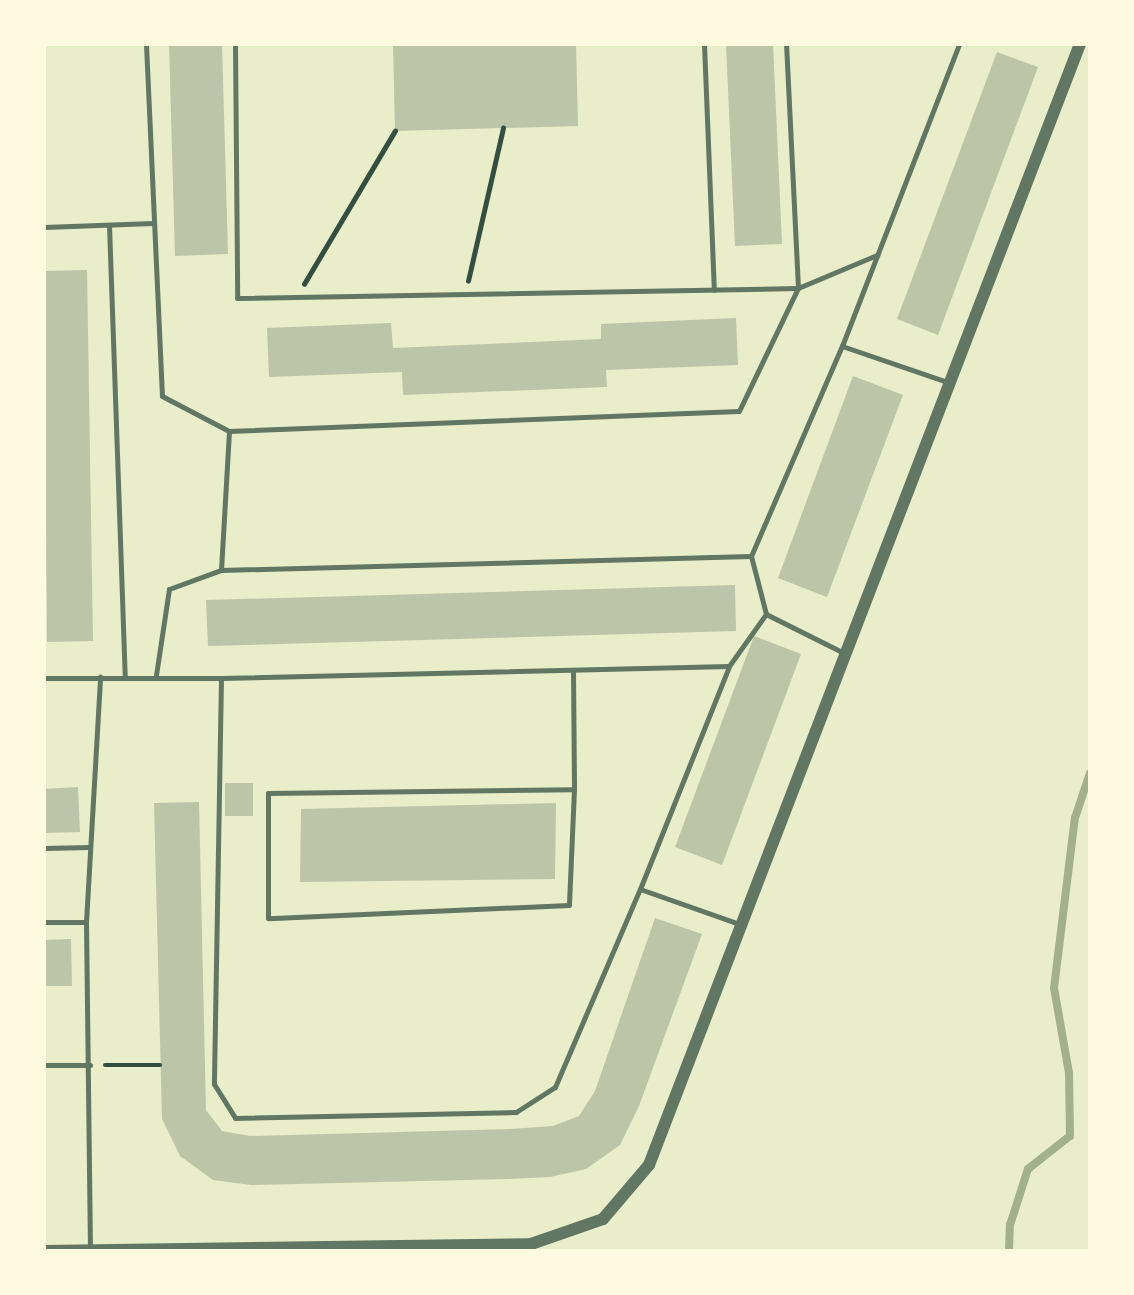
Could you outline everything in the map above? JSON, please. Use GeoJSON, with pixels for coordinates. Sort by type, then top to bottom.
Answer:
{"type":"FeatureCollection","features":[{"type":"Feature","properties":{"kind":"street"},"geometry":{"type":"LineString","coordinates":[[44,1251],[531,1244],[603,1219],[649,1165],[1080,44]]}},
{"type":"Feature","properties":{"kind":"lane"},"geometry":{"type":"LineString","coordinates":[[146,44],[162,396],[229,431],[738,411],[798,288],[786,44]]}},
{"type":"Feature","properties":{"kind":"lane"},"geometry":{"type":"LineString","coordinates":[[235,44],[237,298],[798,288],[877,255]]}},
{"type":"Feature","properties":{"kind":"lane"},"geometry":{"type":"LineString","coordinates":[[704,44],[715,290]]}},
{"type":"Feature","properties":{"kind":"lane"},"geometry":{"type":"LineString","coordinates":[[846,654],[766,614],[751,556],[842,346],[959,44]]}},
{"type":"Feature","properties":{"kind":"lane"},"geometry":{"type":"LineString","coordinates":[[44,227],[153,223]]}},
{"type":"Feature","properties":{"kind":"lane"},"geometry":{"type":"LineString","coordinates":[[109,225],[125,676]]}},
{"type":"Feature","properties":{"kind":"lane"},"geometry":{"type":"LineString","coordinates":[[842,346],[950,383]]}},
{"type":"Feature","properties":{"kind":"lane"},"geometry":{"type":"LineString","coordinates":[[221,570],[229,431]]}},
{"type":"Feature","properties":{"kind":"lane"},"geometry":{"type":"LineString","coordinates":[[156,676],[169,589],[221,570],[751,556]]}},
{"type":"Feature","properties":{"kind":"lane"},"geometry":{"type":"LineString","coordinates":[[221,678],[214,1084],[235,1118],[516,1112],[555,1087],[640,889],[729,666],[766,614]]}},
{"type":"Feature","properties":{"kind":"lane"},"geometry":{"type":"LineString","coordinates":[[44,678],[221,678],[729,666]]}},
{"type":"Feature","properties":{"kind":"lane"},"geometry":{"type":"LineString","coordinates":[[573,671],[573,789],[569,905],[268,918],[268,793],[573,789]]}},
{"type":"Feature","properties":{"kind":"lane"},"geometry":{"type":"LineString","coordinates":[[90,1250],[90,1065],[86,922],[100,676]]}},
{"type":"Feature","properties":{"kind":"lane"},"geometry":{"type":"LineString","coordinates":[[44,848],[90,846]]}},
{"type":"Feature","properties":{"kind":"lane"},"geometry":{"type":"LineString","coordinates":[[640,889],[742,925]]}},
{"type":"Feature","properties":{"kind":"lane"},"geometry":{"type":"LineString","coordinates":[[44,922],[86,922]]}},
{"type":"Feature","properties":{"kind":"lane"},"geometry":{"type":"LineString","coordinates":[[44,1065],[90,1065]]}},
{"type":"Feature","properties":{"kind":"path"},"geometry":{"type":"LineString","coordinates":[[465,294],[503,128]]}},
{"type":"Feature","properties":{"kind":"path"},"geometry":{"type":"LineString","coordinates":[[297,297],[395,131]]}},
{"type":"Feature","properties":{"kind":"path"},"geometry":{"type":"LineString","coordinates":[[90,1065],[160,1065]]}},
{"type":"Feature","properties":{"kind":"building"},"geometry":{"type":"Polygon","coordinates":[[[169,44],[222,44],[228,254],[175,256],[169,44]]]}},
{"type":"Feature","properties":{"kind":"building"},"geometry":{"type":"Polygon","coordinates":[[[393,44],[576,44],[578,126],[395,131],[393,44]]]}},
{"type":"Feature","properties":{"kind":"building"},"geometry":{"type":"Polygon","coordinates":[[[726,44],[773,44],[782,244],[735,246],[726,44]]]}},
{"type":"Feature","properties":{"kind":"building"},"geometry":{"type":"Polygon","coordinates":[[[997,52],[1038,67],[938,335],[897,319],[997,52]]]}},
{"type":"Feature","properties":{"kind":"building"},"geometry":{"type":"Polygon","coordinates":[[[87,270],[93,641],[47,642],[44,271],[87,270]]]}},
{"type":"Feature","properties":{"kind":"building"},"geometry":{"type":"Polygon","coordinates":[[[736,318],[738,365],[606,370],[607,387],[403,395],[402,372],[269,377],[267,328],[391,323],[393,348],[601,339],[601,324],[736,318]]]}},
{"type":"Feature","properties":{"kind":"building"},"geometry":{"type":"Polygon","coordinates":[[[853,376],[903,395],[827,597],[778,578],[853,376]]]}},
{"type":"Feature","properties":{"kind":"building"},"geometry":{"type":"Polygon","coordinates":[[[735,585],[736,631],[208,646],[206,600],[735,585]]]}},
{"type":"Feature","properties":{"kind":"building"},"geometry":{"type":"Polygon","coordinates":[[[754,636],[801,654],[722,865],[675,847],[754,636]]]}},
{"type":"Feature","properties":{"kind":"building"},"geometry":{"type":"Polygon","coordinates":[[[225,783],[253,783],[253,816],[225,816],[225,783]]]}},
{"type":"Feature","properties":{"kind":"building"},"geometry":{"type":"Polygon","coordinates":[[[78,787],[80,832],[44,833],[44,789],[78,787]]]}},
{"type":"Feature","properties":{"kind":"building"},"geometry":{"type":"Polygon","coordinates":[[[199,802],[206,1110],[222,1131],[250,1136],[510,1129],[553,1126],[579,1116],[595,1091],[655,918],[702,934],[639,1106],[620,1145],[586,1169],[550,1177],[508,1179],[251,1185],[213,1180],[180,1156],[162,1119],[154,803],[199,802]]]}},
{"type":"Feature","properties":{"kind":"building"},"geometry":{"type":"Polygon","coordinates":[[[556,803],[555,879],[300,882],[301,809],[556,803]]]}},
{"type":"Feature","properties":{"kind":"building"},"geometry":{"type":"Polygon","coordinates":[[[71,939],[72,986],[44,986],[44,940],[71,939]]]}},
{"type":"Feature","properties":{"kind":"waterway"},"geometry":{"type":"LineString","coordinates":[[1009,1251],[1010,1225],[1028,1169],[1070,1136],[1069,1073],[1054,988],[1075,818],[1090,773]]}}]}
